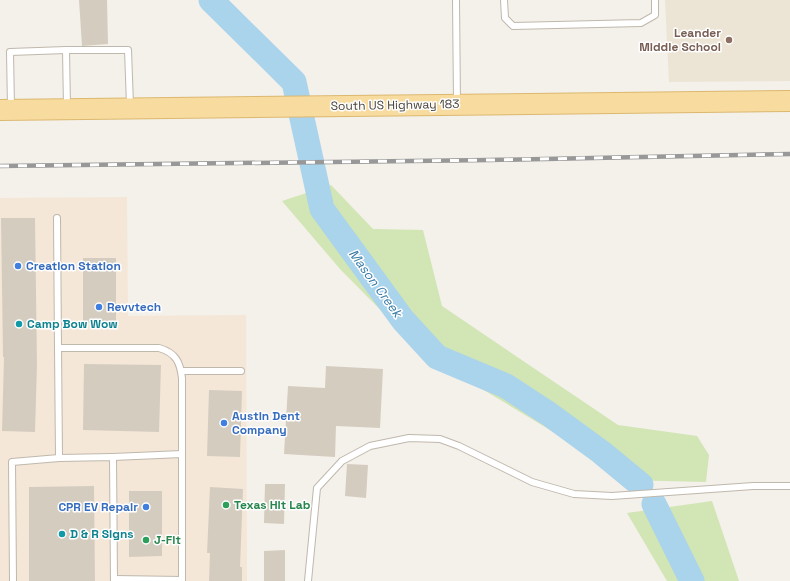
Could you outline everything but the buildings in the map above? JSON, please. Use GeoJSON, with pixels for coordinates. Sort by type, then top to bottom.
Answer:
{"type":"FeatureCollection","features":[{"type":"Feature","properties":{"kind":"main road","name":"South US Highway 183"},"geometry":{"type":"LineString","coordinates":[[6,110],[790,100]]}},
{"type":"Feature","properties":{"kind":"lane"},"geometry":{"type":"LineString","coordinates":[[456,0],[457,104]]}},
{"type":"Feature","properties":{"kind":"lane"},"geometry":{"type":"LineString","coordinates":[[504,0],[505,18],[513,26],[641,23],[655,15],[655,0]]}},
{"type":"Feature","properties":{"kind":"lane"},"geometry":{"type":"LineString","coordinates":[[6,110],[10,52],[66,50],[128,50],[130,109]]}},
{"type":"Feature","properties":{"kind":"lane"},"geometry":{"type":"LineString","coordinates":[[66,50],[67,110]]}},
{"type":"Feature","properties":{"kind":"lane"},"geometry":{"type":"LineString","coordinates":[[57,218],[59,458]]}},
{"type":"Feature","properties":{"kind":"lane"},"geometry":{"type":"LineString","coordinates":[[58,348],[160,348],[168,350],[181,366],[182,580],[114,580],[113,457]]}},
{"type":"Feature","properties":{"kind":"lane"},"geometry":{"type":"LineString","coordinates":[[181,371],[241,371]]}},
{"type":"Feature","properties":{"kind":"lane"},"geometry":{"type":"LineString","coordinates":[[308,581],[317,488],[342,461],[370,446],[409,438],[440,439],[459,446],[532,482],[574,494],[612,496],[753,486],[790,486]]}},
{"type":"Feature","properties":{"kind":"lane"},"geometry":{"type":"LineString","coordinates":[[13,581],[12,462],[59,458],[182,454]]}},
{"type":"Feature","properties":{"kind":"shaded area","name":"Leander Middle School"},"geometry":{"type":"Polygon","coordinates":[[[665,0],[790,0],[790,81],[669,82],[665,0]]]}},
{"type":"Feature","properties":{"kind":"shaded area"},"geometry":{"type":"Polygon","coordinates":[[[127,197],[128,316],[246,315],[247,581],[0,581],[0,198],[127,197]]]}},
{"type":"Feature","properties":{"kind":"green space"},"geometry":{"type":"Polygon","coordinates":[[[331,185],[373,229],[423,230],[442,306],[618,425],[697,436],[709,455],[706,482],[623,480],[565,439],[424,354],[340,269],[282,201],[331,185]]]}},
{"type":"Feature","properties":{"kind":"green space"},"geometry":{"type":"Polygon","coordinates":[[[712,501],[739,581],[667,581],[627,513],[712,501]]]}},
{"type":"Feature","properties":{"kind":"waterway","name":"Mason Creek"},"geometry":{"type":"LineString","coordinates":[[211,0],[294,82],[322,209],[403,320],[437,357],[506,386],[549,414],[601,452],[641,485]]}},
{"type":"Feature","properties":{"kind":"waterway","name":"Mason Creek"},"geometry":{"type":"LineString","coordinates":[[654,504],[692,581]]}},
{"type":"Feature","properties":{"kind":"railway"},"geometry":{"type":"LineString","coordinates":[[0,166],[490,160],[790,154]]}},
{"type":"Feature","properties":{"kind":"place","name":"Leander Middle School"},"geometry":{"type":"Point","coordinates":[729,40]}},
{"type":"Feature","properties":{"kind":"place","name":"Creation Station"},"geometry":{"type":"Point","coordinates":[18,266]}},
{"type":"Feature","properties":{"kind":"place","name":"Revvtech"},"geometry":{"type":"Point","coordinates":[99,307]}},
{"type":"Feature","properties":{"kind":"place","name":"Camp Bow Wow"},"geometry":{"type":"Point","coordinates":[19,324]}},
{"type":"Feature","properties":{"kind":"place","name":"Austin Dent Company"},"geometry":{"type":"Point","coordinates":[224,423]}},
{"type":"Feature","properties":{"kind":"place","name":"Texas Hit Lab"},"geometry":{"type":"Point","coordinates":[226,505]}},
{"type":"Feature","properties":{"kind":"place","name":"CPR EV Repair"},"geometry":{"type":"Point","coordinates":[146,507]}},
{"type":"Feature","properties":{"kind":"place","name":"D & R Signs"},"geometry":{"type":"Point","coordinates":[62,534]}},
{"type":"Feature","properties":{"kind":"place","name":"J-Fit"},"geometry":{"type":"Point","coordinates":[146,540]}}]}
